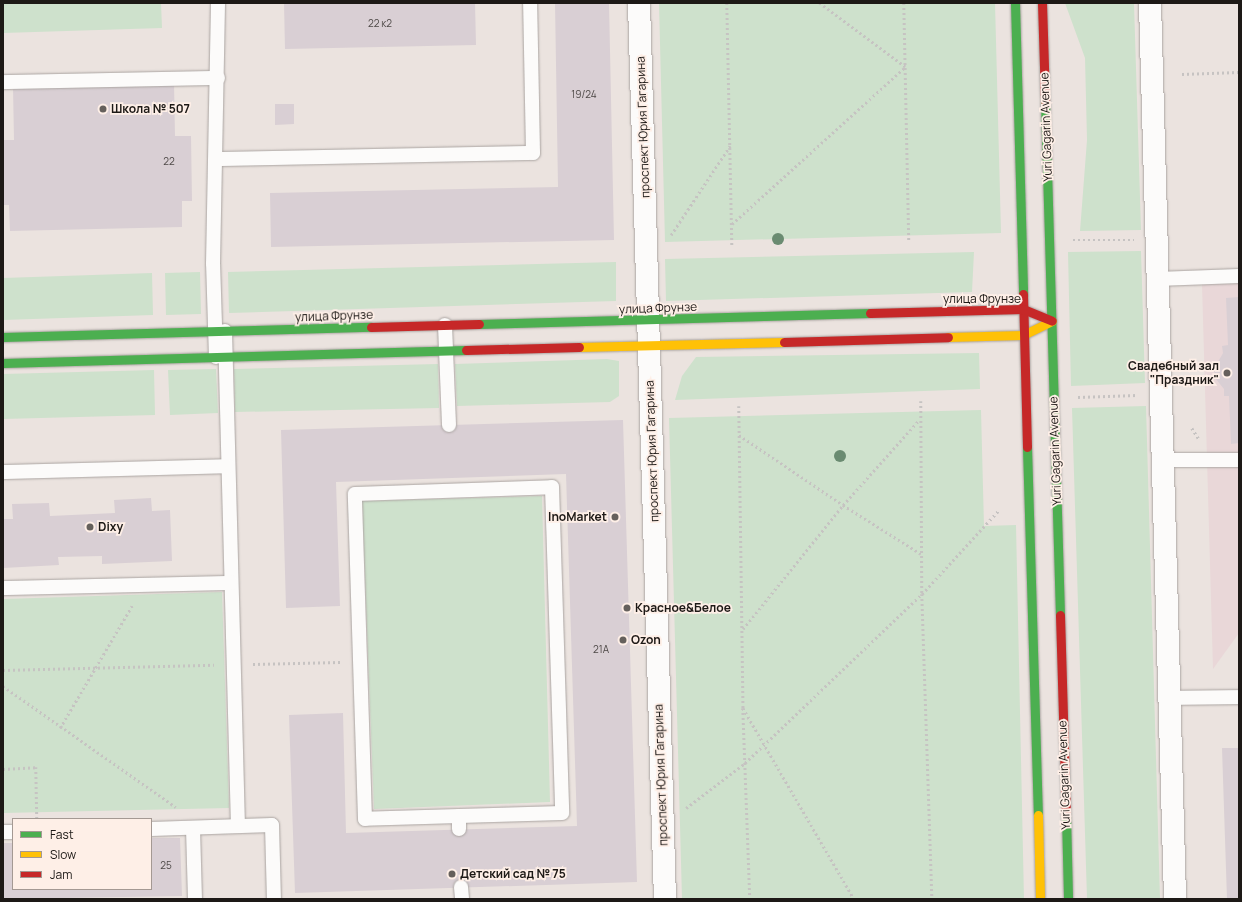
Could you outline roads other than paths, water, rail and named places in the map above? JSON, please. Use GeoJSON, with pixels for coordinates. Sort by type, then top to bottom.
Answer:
{"type":"FeatureCollection","features":[{"type":"Feature","properties":{"kind":"street","name":"проспект Юрия Гагарина"},"geometry":{"type":"LineString","coordinates":[[639,3],[665,899]]}},
{"type":"Feature","properties":{"kind":"street"},"geometry":{"type":"LineString","coordinates":[[1015,3],[1023,334],[1040,899]]}},
{"type":"Feature","properties":{"kind":"street","name":"Yuri Gagarin Avenue"},"geometry":{"type":"LineString","coordinates":[[1042,3],[1068,899]]}},
{"type":"Feature","properties":{"kind":"street"},"geometry":{"type":"LineString","coordinates":[[1150,3],[1175,899]]}},
{"type":"Feature","properties":{"kind":"street","name":"улица Фрунзе"},"geometry":{"type":"LineString","coordinates":[[3,337],[1023,309],[1052,321]]}},
{"type":"Feature","properties":{"kind":"street"},"geometry":{"type":"LineString","coordinates":[[3,363],[1023,334],[1052,321]]}},
{"type":"Feature","properties":{"kind":"lane"},"geometry":{"type":"LineString","coordinates":[[218,3],[218,78],[213,264],[220,332],[228,466],[238,826]]}},
{"type":"Feature","properties":{"kind":"lane"},"geometry":{"type":"LineString","coordinates":[[216,159],[533,153],[530,3]]}},
{"type":"Feature","properties":{"kind":"lane"},"geometry":{"type":"LineString","coordinates":[[3,82],[218,78]]}},
{"type":"Feature","properties":{"kind":"lane"},"geometry":{"type":"LineString","coordinates":[[1157,279],[1239,276]]}},
{"type":"Feature","properties":{"kind":"lane"},"geometry":{"type":"LineString","coordinates":[[445,325],[449,425]]}},
{"type":"Feature","properties":{"kind":"lane"},"geometry":{"type":"LineString","coordinates":[[1163,460],[1239,460]]}},
{"type":"Feature","properties":{"kind":"lane"},"geometry":{"type":"LineString","coordinates":[[3,472],[228,466]]}},
{"type":"Feature","properties":{"kind":"lane"},"geometry":{"type":"LineString","coordinates":[[451,484],[552,488],[562,813],[459,823],[365,819],[355,494],[451,484]]}},
{"type":"Feature","properties":{"kind":"lane"},"geometry":{"type":"LineString","coordinates":[[3,588],[232,583]]}},
{"type":"Feature","properties":{"kind":"lane"},"geometry":{"type":"LineString","coordinates":[[1169,698],[1239,697]]}},
{"type":"Feature","properties":{"kind":"lane"},"geometry":{"type":"LineString","coordinates":[[152,829],[272,826],[274,899]]}},
{"type":"Feature","properties":{"kind":"lane"},"geometry":{"type":"LineString","coordinates":[[193,828],[195,899]]}},
{"type":"Feature","properties":{"kind":"place","name":"Школа № 507"},"geometry":{"type":"Point","coordinates":[103,109]}},
{"type":"Feature","properties":{"kind":"place","name":"Свадебный зал \"Праздник\""},"geometry":{"type":"Point","coordinates":[1227,373]}},
{"type":"Feature","properties":{"kind":"place","name":"InoMarket"},"geometry":{"type":"Point","coordinates":[615,517]}},
{"type":"Feature","properties":{"kind":"place","name":"Dixy"},"geometry":{"type":"Point","coordinates":[90,527]}},
{"type":"Feature","properties":{"kind":"place","name":"Красное&Белое"},"geometry":{"type":"Point","coordinates":[627,608]}},
{"type":"Feature","properties":{"kind":"place","name":"Ozon"},"geometry":{"type":"Point","coordinates":[623,640]}},
{"type":"Feature","properties":{"kind":"place","name":"Детский сад № 75"},"geometry":{"type":"Point","coordinates":[452,874]}}]}
